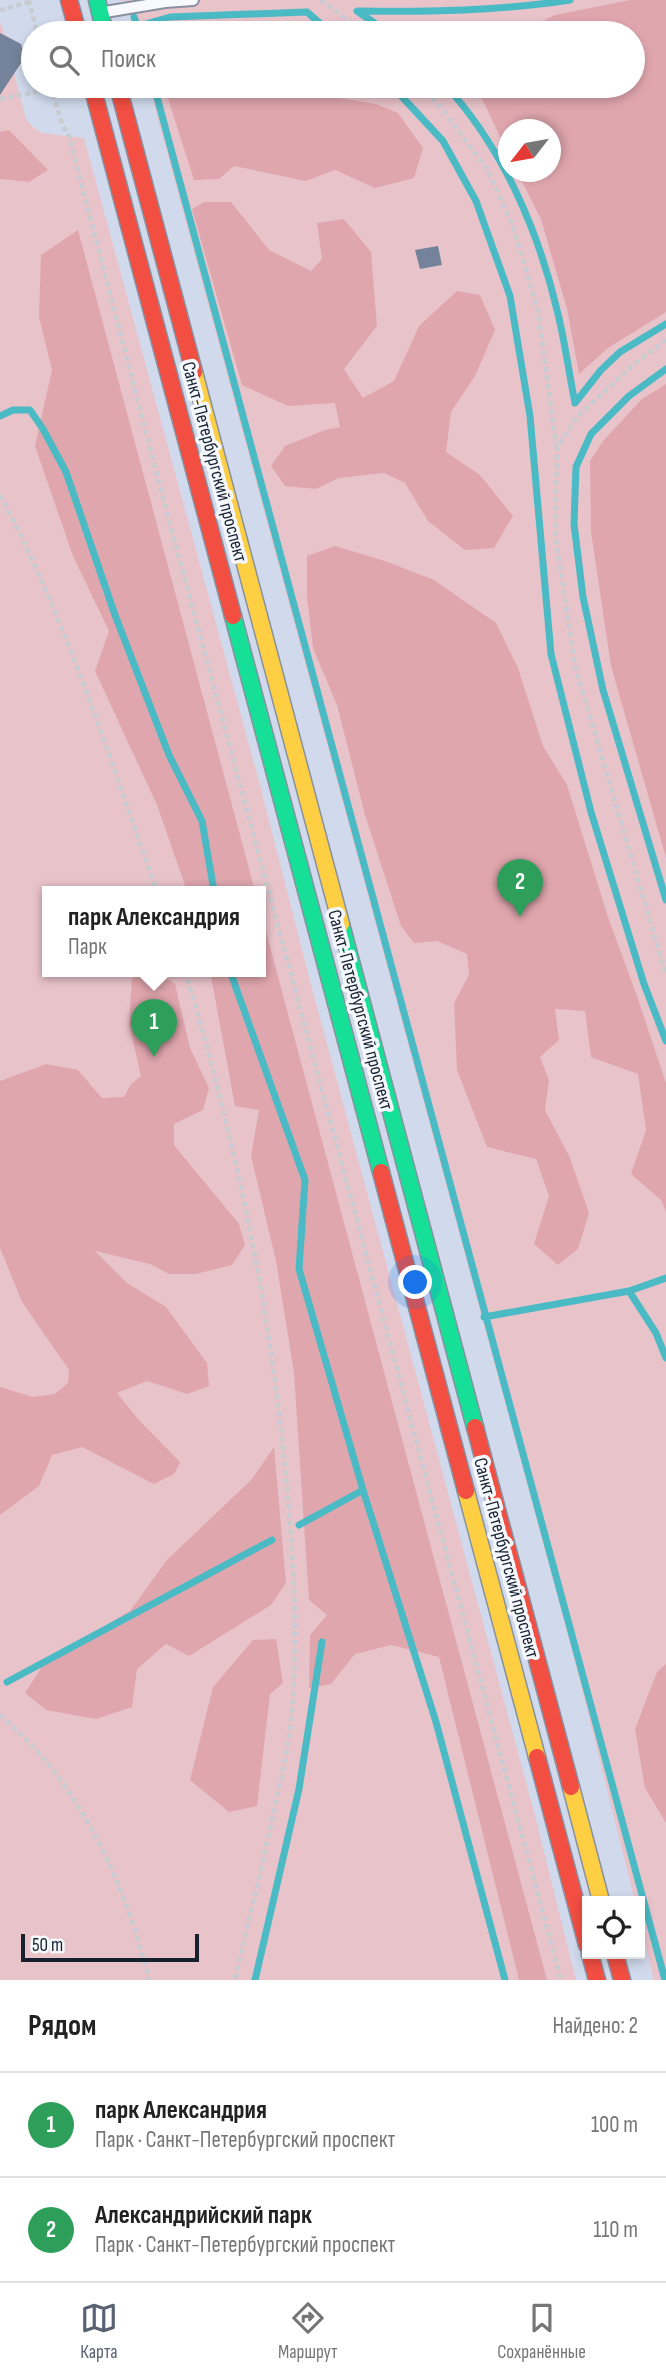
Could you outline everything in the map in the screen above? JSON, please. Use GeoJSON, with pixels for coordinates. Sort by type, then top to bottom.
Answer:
{"type":"FeatureCollection","features":[{"type":"Feature","properties":{"kind":"main road"},"geometry":{"type":"LineString","coordinates":[[69,0],[75,21]]}},
{"type":"Feature","properties":{"kind":"main road","name":"Санкт-Петербургский проспект"},"geometry":{"type":"LineString","coordinates":[[95,98],[582,1926]]}},
{"type":"Feature","properties":{"kind":"main road","name":"Санкт-Петербургский проспект"},"geometry":{"type":"LineString","coordinates":[[121,98],[600,1896]]}},
{"type":"Feature","properties":{"kind":"main road"},"geometry":{"type":"LineString","coordinates":[[591,1959],[597,1980]]}},
{"type":"Feature","properties":{"kind":"main road"},"geometry":{"type":"LineString","coordinates":[[616,1959],[622,1980]]}},
{"type":"Feature","properties":{"kind":"lane"},"geometry":{"type":"LineString","coordinates":[[98,6],[193,0]]}},
{"type":"Feature","properties":{"kind":"path"},"geometry":{"type":"LineString","coordinates":[[321,0],[349,21]]}},
{"type":"Feature","properties":{"kind":"path"},"geometry":{"type":"LineString","coordinates":[[0,10],[29,1],[34,21]]}},
{"type":"Feature","properties":{"kind":"path"},"geometry":{"type":"LineString","coordinates":[[0,99],[21,94]]}},
{"type":"Feature","properties":{"kind":"path"},"geometry":{"type":"LineString","coordinates":[[55,98],[61,124],[69,136],[561,1980]]}},
{"type":"Feature","properties":{"kind":"path"},"geometry":{"type":"LineString","coordinates":[[432,98],[487,169],[513,226],[538,311],[556,447],[555,532],[575,666],[666,975]]}},
{"type":"Feature","properties":{"kind":"path"},"geometry":{"type":"LineString","coordinates":[[556,447],[579,416],[633,365],[666,340]]}},
{"type":"Feature","properties":{"kind":"path"},"geometry":{"type":"LineString","coordinates":[[0,495],[58,618],[101,729],[155,886]]}},
{"type":"Feature","properties":{"kind":"path"},"geometry":{"type":"LineString","coordinates":[[187,977],[217,1086],[261,1284],[279,1406],[292,1544],[294,1646],[284,1769],[235,1980]]}},
{"type":"Feature","properties":{"kind":"path"},"geometry":{"type":"LineString","coordinates":[[0,1715],[27,1738],[62,1782],[86,1820],[123,1894],[137,1933],[149,1980]]}},
{"type":"Feature","properties":{"kind":"shaded area"},"geometry":{"type":"Polygon","coordinates":[[[115,0],[666,0],[666,1980],[654,1980],[645,1943],[645,1896],[634,1896],[575,1662],[152,98],[645,98],[645,21],[132,21],[127,1],[115,0]]]}},
{"type":"Feature","properties":{"kind":"shaded area"},"geometry":{"type":"Polygon","coordinates":[[[630,0],[666,0],[666,312],[608,348],[579,374],[567,309],[541,219],[522,182],[561,182],[561,119],[498,119],[498,133],[482,98],[645,98],[645,21],[542,21],[555,15],[630,0]]]}},
{"type":"Feature","properties":{"kind":"shaded area"},"geometry":{"type":"Polygon","coordinates":[[[0,22],[5,35],[21,44],[21,63],[14,73],[26,119],[42,133],[84,138],[261,789],[534,1812],[576,1980],[0,1980],[0,22]]]}},
{"type":"Feature","properties":{"kind":"shaded area"},"geometry":{"type":"Polygon","coordinates":[[[168,98],[338,98],[376,104],[398,113],[423,148],[414,178],[375,188],[335,170],[306,181],[234,166],[219,179],[194,180],[168,98]]]}},
{"type":"Feature","properties":{"kind":"shaded area"},"geometry":{"type":"Polygon","coordinates":[[[9,130],[48,170],[29,182],[0,179],[0,132],[9,130]]]}},
{"type":"Feature","properties":{"kind":"shaded area"},"geometry":{"type":"Polygon","coordinates":[[[204,202],[231,202],[269,250],[311,271],[322,259],[317,223],[344,219],[371,252],[377,326],[344,369],[363,398],[394,381],[419,326],[457,291],[480,295],[495,330],[475,376],[451,412],[446,452],[480,475],[513,516],[494,548],[465,550],[428,521],[405,483],[384,473],[339,478],[316,489],[285,486],[271,466],[285,446],[340,427],[335,403],[288,406],[242,385],[192,209],[204,202]]]}},
{"type":"Feature","properties":{"kind":"shaded area"},"geometry":{"type":"Polygon","coordinates":[[[78,230],[254,886],[185,886],[157,805],[95,671],[109,631],[73,556],[35,446],[52,370],[39,317],[41,255],[78,230]]]}},
{"type":"Feature","properties":{"kind":"shaded area"},"geometry":{"type":"Polygon","coordinates":[[[666,384],[666,858],[611,666],[591,532],[590,461],[603,441],[642,399],[666,384]]]}},
{"type":"Feature","properties":{"kind":"shaded area"},"geometry":{"type":"Polygon","coordinates":[[[335,546],[434,580],[496,623],[518,668],[543,746],[567,785],[608,917],[666,1083],[666,1213],[662,1201],[631,1174],[646,1130],[638,1074],[591,1057],[585,1011],[555,1009],[559,1040],[540,1057],[549,1080],[545,1110],[570,1158],[589,1213],[578,1249],[558,1265],[534,1244],[549,1196],[536,1159],[487,1147],[457,1070],[454,1003],[469,975],[467,954],[437,941],[414,943],[401,926],[365,815],[337,705],[313,648],[307,597],[307,556],[335,546]]]}},
{"type":"Feature","properties":{"kind":"shaded area"},"geometry":{"type":"Polygon","coordinates":[[[266,932],[547,1980],[519,1980],[439,1657],[391,1645],[355,1654],[331,1684],[309,1688],[310,1635],[327,1615],[309,1600],[294,1373],[276,1261],[251,1156],[259,1110],[235,1106],[211,977],[266,977],[266,932]]]}},
{"type":"Feature","properties":{"kind":"shaded area"},"geometry":{"type":"Polygon","coordinates":[[[165,977],[175,984],[190,1048],[209,1088],[203,1110],[174,1124],[174,1145],[239,1224],[245,1245],[232,1265],[196,1274],[169,1274],[150,1264],[95,1251],[127,1283],[166,1307],[207,1363],[209,1386],[187,1394],[147,1381],[117,1393],[180,1462],[174,1474],[154,1484],[82,1447],[52,1455],[39,1486],[0,1515],[0,1387],[33,1397],[55,1394],[68,1383],[69,1370],[22,1302],[0,1248],[0,1081],[46,1064],[78,1070],[102,1098],[124,1097],[131,1084],[141,1076],[129,1024],[132,979],[165,977]]]}},
{"type":"Feature","properties":{"kind":"shaded area"},"geometry":{"type":"Polygon","coordinates":[[[274,1447],[286,1583],[271,1605],[189,1656],[166,1644],[137,1669],[132,1707],[96,1719],[46,1710],[25,1693],[45,1662],[130,1611],[167,1560],[252,1479],[274,1447]]]}},
{"type":"Feature","properties":{"kind":"shaded area"},"geometry":{"type":"Polygon","coordinates":[[[276,1639],[283,1683],[270,1694],[257,1806],[229,1812],[190,1780],[213,1687],[253,1640],[276,1639]]]}},
{"type":"Feature","properties":{"kind":"shaded area"},"geometry":{"type":"Polygon","coordinates":[[[666,1664],[666,1823],[645,1788],[635,1729],[657,1672],[666,1664]]]}},
{"type":"Feature","properties":{"kind":"building"},"geometry":{"type":"Polygon","coordinates":[[[0,33],[21,44],[21,63],[0,95],[0,33]]]}},
{"type":"Feature","properties":{"kind":"building"},"geometry":{"type":"Polygon","coordinates":[[[438,246],[442,265],[420,269],[415,250],[438,246]]]}},
{"type":"Feature","properties":{"kind":"waterway"},"geometry":{"type":"LineString","coordinates":[[372,21],[357,11],[464,10],[570,0]]}},
{"type":"Feature","properties":{"kind":"waterway"},"geometry":{"type":"LineString","coordinates":[[156,21],[170,17],[307,12],[317,21]]}},
{"type":"Feature","properties":{"kind":"waterway"},"geometry":{"type":"LineString","coordinates":[[134,17],[136,21]]}},
{"type":"Feature","properties":{"kind":"waterway"},"geometry":{"type":"LineString","coordinates":[[157,98],[665,1980]]}},
{"type":"Feature","properties":{"kind":"waterway"},"geometry":{"type":"LineString","coordinates":[[403,98],[443,141],[476,201],[510,296],[530,416],[551,654],[591,812],[644,984],[666,1041]]}},
{"type":"Feature","properties":{"kind":"waterway"},"geometry":{"type":"LineString","coordinates":[[456,98],[485,136],[529,222],[558,314],[575,403],[601,370],[620,352],[666,324]]}},
{"type":"Feature","properties":{"kind":"waterway"},"geometry":{"type":"LineString","coordinates":[[666,369],[629,396],[591,434],[576,467],[574,524],[583,597],[603,690],[666,900]]}},
{"type":"Feature","properties":{"kind":"waterway"},"geometry":{"type":"LineString","coordinates":[[0,416],[13,410],[30,410],[66,472],[115,615],[169,755],[202,821],[213,886]]}},
{"type":"Feature","properties":{"kind":"waterway"},"geometry":{"type":"LineString","coordinates":[[232,977],[305,1180],[299,1269],[363,1490],[436,1722],[505,1980]]}},
{"type":"Feature","properties":{"kind":"waterway"},"geometry":{"type":"LineString","coordinates":[[629,1291],[666,1278]]}},
{"type":"Feature","properties":{"kind":"waterway"},"geometry":{"type":"LineString","coordinates":[[484,1317],[629,1291],[656,1333],[666,1358]]}},
{"type":"Feature","properties":{"kind":"waterway"},"geometry":{"type":"LineString","coordinates":[[299,1525],[363,1490]]}},
{"type":"Feature","properties":{"kind":"waterway"},"geometry":{"type":"LineString","coordinates":[[7,1682],[272,1540]]}},
{"type":"Feature","properties":{"kind":"waterway"},"geometry":{"type":"LineString","coordinates":[[255,1980],[299,1789],[322,1642]]}},
{"type":"Feature","properties":{"kind":"traffic: fast"},"geometry":{"type":"LineString","coordinates":[[97,0],[102,21]]}},
{"type":"Feature","properties":{"kind":"traffic: fast"},"geometry":{"type":"LineString","coordinates":[[233,616],[381,1172]]}},
{"type":"Feature","properties":{"kind":"traffic: fast"},"geometry":{"type":"LineString","coordinates":[[341,924],[475,1427]]}},
{"type":"Feature","properties":{"kind":"traffic: slow"},"geometry":{"type":"LineString","coordinates":[[194,372],[341,924]]}},
{"type":"Feature","properties":{"kind":"traffic: slow"},"geometry":{"type":"LineString","coordinates":[[466,1491],[537,1757]]}},
{"type":"Feature","properties":{"kind":"traffic: slow"},"geometry":{"type":"LineString","coordinates":[[571,1787],[600,1896]]}},
{"type":"Feature","properties":{"kind":"traffic: jam"},"geometry":{"type":"LineString","coordinates":[[69,0],[75,21]]}},
{"type":"Feature","properties":{"kind":"traffic: jam"},"geometry":{"type":"LineString","coordinates":[[95,98],[233,616]]}},
{"type":"Feature","properties":{"kind":"traffic: jam"},"geometry":{"type":"LineString","coordinates":[[121,98],[194,372]]}},
{"type":"Feature","properties":{"kind":"traffic: jam"},"geometry":{"type":"LineString","coordinates":[[381,1172],[466,1491]]}},
{"type":"Feature","properties":{"kind":"traffic: jam"},"geometry":{"type":"LineString","coordinates":[[475,1427],[571,1787]]}},
{"type":"Feature","properties":{"kind":"traffic: jam"},"geometry":{"type":"LineString","coordinates":[[537,1757],[582,1926]]}},
{"type":"Feature","properties":{"kind":"traffic: jam"},"geometry":{"type":"LineString","coordinates":[[591,1959],[597,1980]]}},
{"type":"Feature","properties":{"kind":"traffic: jam"},"geometry":{"type":"LineString","coordinates":[[616,1959],[622,1980]]}},
{"type":"Feature","properties":{"kind":"place","name":"Александрийский парк"},"geometry":{"type":"Point","coordinates":[520,917]}},
{"type":"Feature","properties":{"kind":"place","name":"парк Александрия"},"geometry":{"type":"Point","coordinates":[154,1057]}}]}
